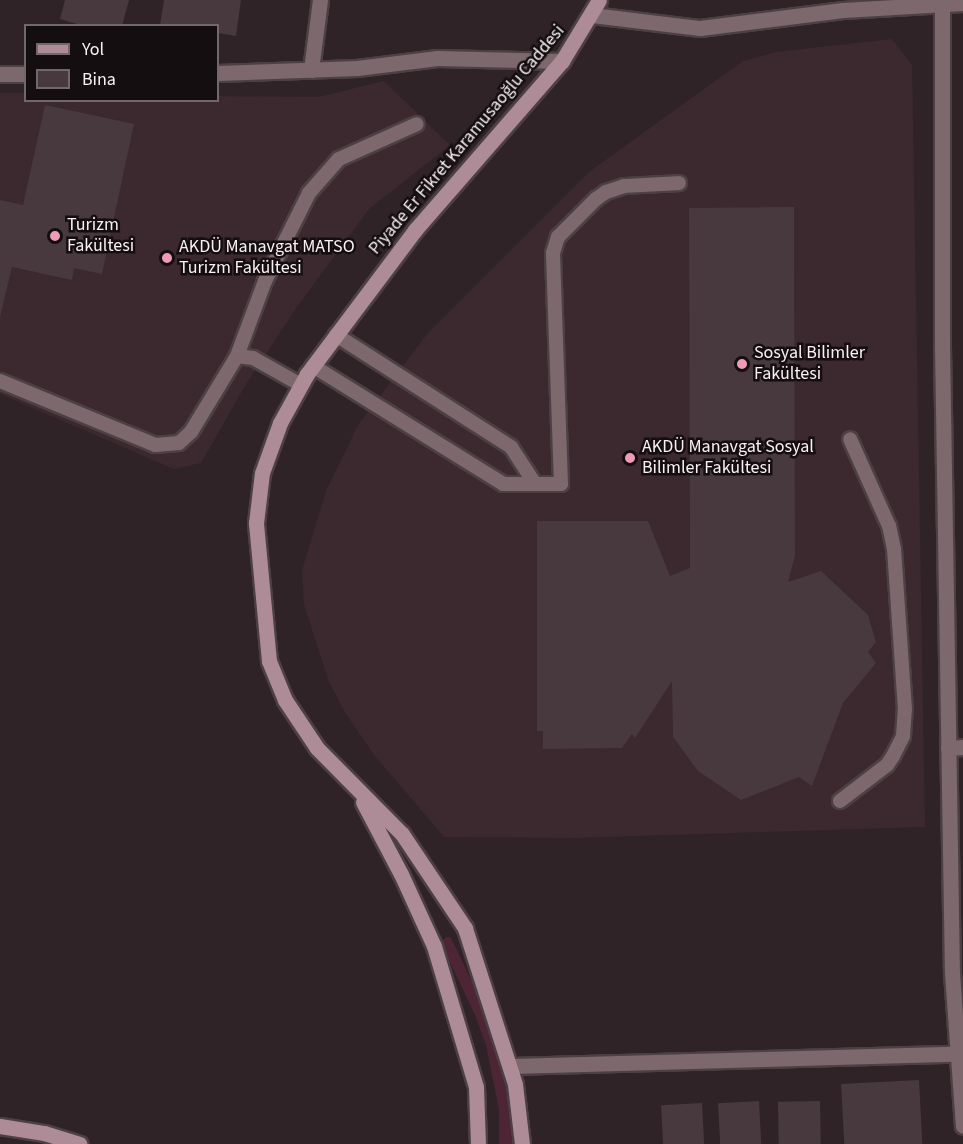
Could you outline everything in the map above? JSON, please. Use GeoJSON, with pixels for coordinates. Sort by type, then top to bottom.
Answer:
{"type":"FeatureCollection","features":[{"type":"Feature","properties":{"kind":"street"},"geometry":{"type":"LineString","coordinates":[[310,70],[320,0]]}},
{"type":"Feature","properties":{"kind":"street","name":"Piyade Er Fikret Karamusaoğlu Caddesi"},"geometry":{"type":"LineString","coordinates":[[522,1144],[515,1084],[465,928],[402,834],[317,748],[285,700],[268,661],[256,523],[262,472],[280,423],[313,366],[416,230],[562,62],[599,0]]}},
{"type":"Feature","properties":{"kind":"street"},"geometry":{"type":"LineString","coordinates":[[592,15],[700,28],[843,10],[963,3]]}},
{"type":"Feature","properties":{"kind":"street"},"geometry":{"type":"LineString","coordinates":[[942,4],[942,345],[955,748],[952,973],[961,1053],[963,1126]]}},
{"type":"Feature","properties":{"kind":"street"},"geometry":{"type":"LineString","coordinates":[[219,73],[357,68],[437,58],[562,62]]}},
{"type":"Feature","properties":{"kind":"street"},"geometry":{"type":"LineString","coordinates":[[0,74],[24,74]]}},
{"type":"Feature","properties":{"kind":"street","name":"Piyade Er Fikret Karamusaoğlu Caddesi"},"geometry":{"type":"LineString","coordinates":[[354,786],[401,874],[434,946],[476,1087],[478,1144]]}},
{"type":"Feature","properties":{"kind":"street"},"geometry":{"type":"LineString","coordinates":[[510,1066],[961,1053]]}},
{"type":"Feature","properties":{"kind":"street"},"geometry":{"type":"LineString","coordinates":[[0,1126],[44,1133],[79,1144]]}},
{"type":"Feature","properties":{"kind":"lane"},"geometry":{"type":"LineString","coordinates":[[0,381],[155,445],[178,443],[191,432],[237,356],[265,281],[309,193],[339,159],[417,124]]}},
{"type":"Feature","properties":{"kind":"lane"},"geometry":{"type":"LineString","coordinates":[[313,366],[503,484],[561,484],[553,253],[558,237],[606,192],[624,186],[679,183]]}},
{"type":"Feature","properties":{"kind":"lane"},"geometry":{"type":"LineString","coordinates":[[336,335],[511,447],[536,484]]}},
{"type":"Feature","properties":{"kind":"lane"},"geometry":{"type":"LineString","coordinates":[[237,356],[253,358],[301,385]]}},
{"type":"Feature","properties":{"kind":"lane"},"geometry":{"type":"LineString","coordinates":[[840,801],[887,765],[903,736],[906,710],[894,549],[889,526],[849,439]]}},
{"type":"Feature","properties":{"kind":"shaded area","name":"AKDÜ Manavgat Sosyal Bilimler Fakültesi"},"geometry":{"type":"Polygon","coordinates":[[[892,39],[912,65],[925,827],[575,838],[444,837],[375,756],[346,714],[329,682],[304,605],[302,570],[326,491],[358,425],[427,334],[589,172],[743,61],[776,52],[892,39]]]}},
{"type":"Feature","properties":{"kind":"shaded area","name":"AKDÜ Manavgat MATSO Turizm Fakültesi"},"geometry":{"type":"Polygon","coordinates":[[[384,81],[450,145],[369,209],[297,307],[246,384],[201,463],[174,469],[0,394],[0,93],[24,93],[24,102],[219,102],[219,96],[318,97],[384,81]]]}},
{"type":"Feature","properties":{"kind":"shaded area"},"geometry":{"type":"Polygon","coordinates":[[[446,937],[450,937],[476,990],[496,1045],[506,1083],[514,1144],[499,1144],[499,1109],[486,1045],[475,1015],[441,943],[446,937]]]}},
{"type":"Feature","properties":{"kind":"building"},"geometry":{"type":"Polygon","coordinates":[[[65,0],[129,0],[123,24],[77,24],[60,19],[65,0]]]}},
{"type":"Feature","properties":{"kind":"building"},"geometry":{"type":"Polygon","coordinates":[[[164,0],[241,0],[236,36],[219,33],[219,24],[160,24],[164,0]]]}},
{"type":"Feature","properties":{"kind":"building","name":"Turizm Fakültesi"},"geometry":{"type":"Polygon","coordinates":[[[45,105],[134,124],[102,274],[74,268],[72,280],[12,267],[0,317],[0,200],[23,205],[45,105]]]}},
{"type":"Feature","properties":{"kind":"building","name":"Sosyal Bilimler Fakültesi"},"geometry":{"type":"Polygon","coordinates":[[[794,207],[795,556],[788,582],[821,571],[868,615],[876,642],[868,652],[876,663],[843,703],[812,786],[799,777],[741,800],[698,771],[673,737],[672,681],[635,738],[632,734],[622,748],[543,749],[543,731],[537,731],[537,521],[648,521],[670,576],[690,568],[689,208],[794,207]]]}},
{"type":"Feature","properties":{"kind":"building"},"geometry":{"type":"Polygon","coordinates":[[[919,1080],[922,1144],[844,1144],[841,1084],[919,1080]]]}},
{"type":"Feature","properties":{"kind":"building"},"geometry":{"type":"Polygon","coordinates":[[[759,1101],[761,1144],[720,1144],[718,1103],[759,1101]]]}},
{"type":"Feature","properties":{"kind":"building"},"geometry":{"type":"Polygon","coordinates":[[[820,1101],[821,1144],[779,1144],[778,1102],[820,1101]]]}},
{"type":"Feature","properties":{"kind":"building"},"geometry":{"type":"Polygon","coordinates":[[[702,1103],[704,1144],[663,1144],[661,1105],[702,1103]]]}},
{"type":"Feature","properties":{"kind":"place","name":"Turizm Fakültesi"},"geometry":{"type":"Point","coordinates":[55,236]}},
{"type":"Feature","properties":{"kind":"place","name":"AKDÜ Manavgat MATSO Turizm Fakültesi"},"geometry":{"type":"Point","coordinates":[167,258]}},
{"type":"Feature","properties":{"kind":"place","name":"Sosyal Bilimler Fakültesi"},"geometry":{"type":"Point","coordinates":[742,364]}},
{"type":"Feature","properties":{"kind":"place","name":"AKDÜ Manavgat Sosyal Bilimler Fakültesi"},"geometry":{"type":"Point","coordinates":[630,458]}}]}
